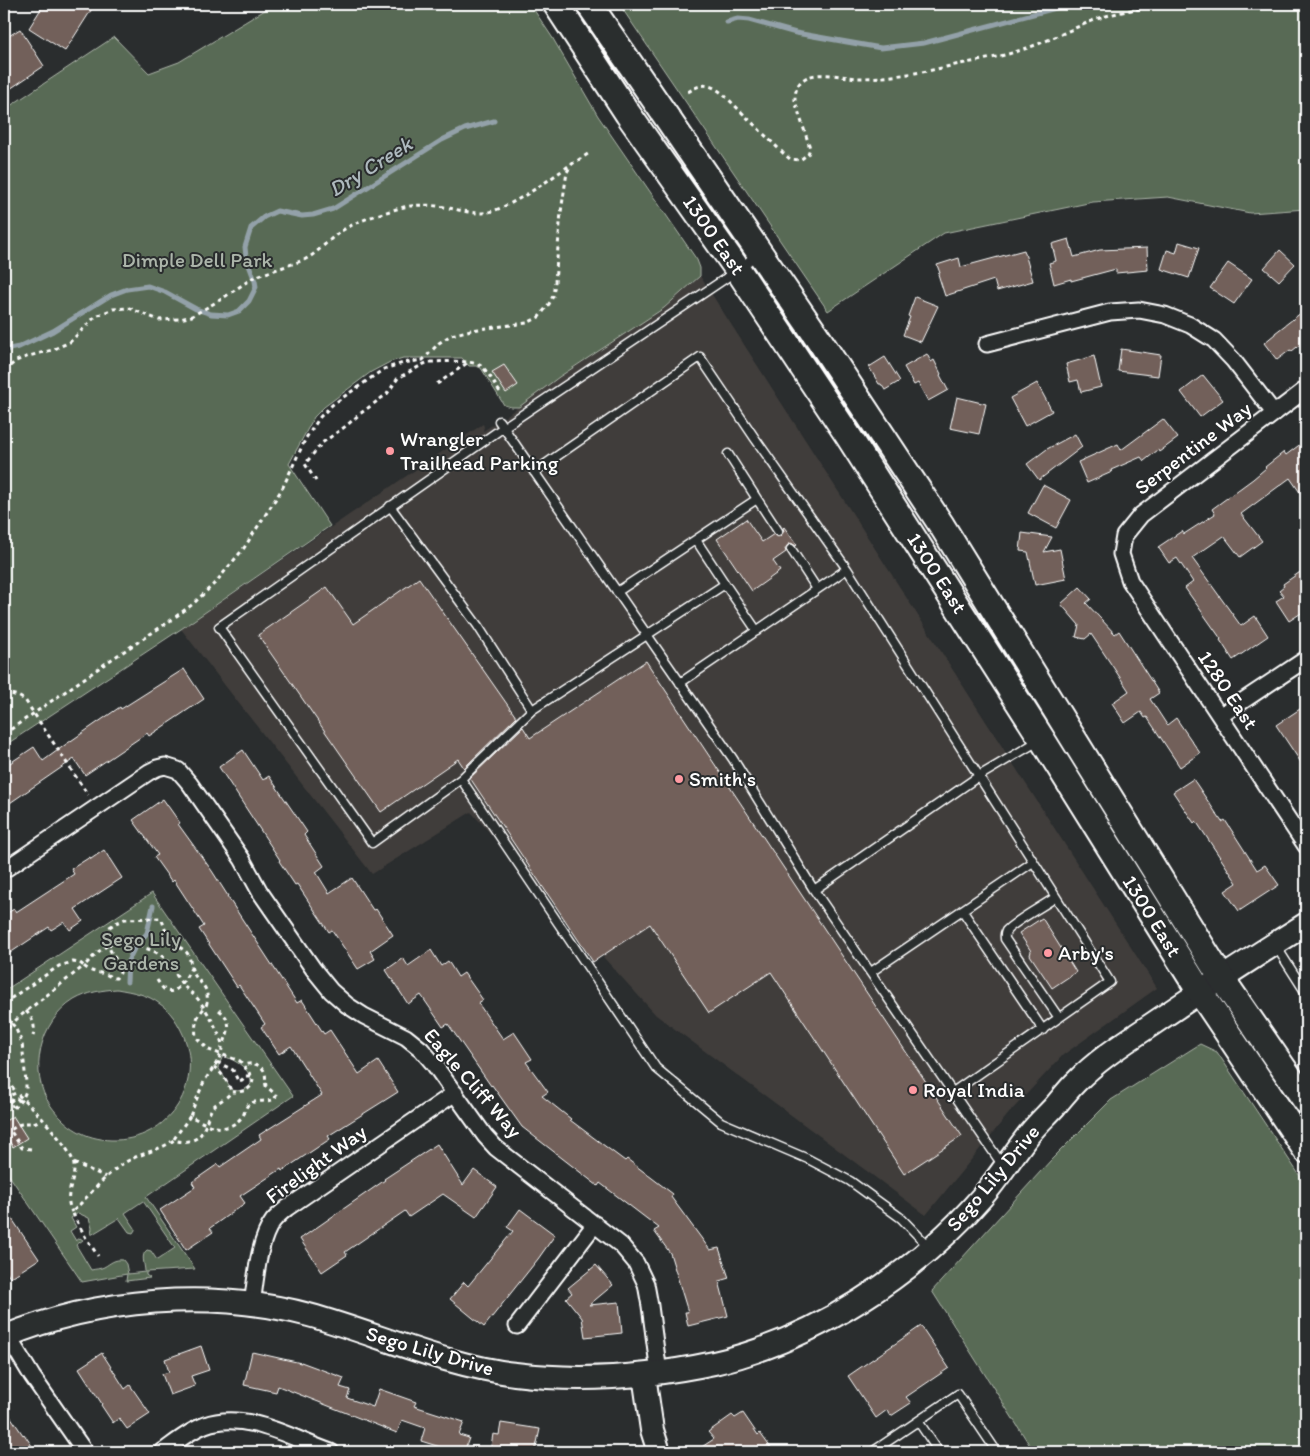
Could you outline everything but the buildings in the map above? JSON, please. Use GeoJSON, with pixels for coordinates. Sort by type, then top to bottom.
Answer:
{"type":"FeatureCollection","features":[{"type":"Feature","properties":{"kind":"main road","name":"1300 East"},"geometry":{"type":"LineString","coordinates":[[556,4],[628,114],[738,270],[852,442],[1042,739],[1200,992],[1306,1150]]}},
{"type":"Feature","properties":{"kind":"main road","name":"1300 East"},"geometry":{"type":"LineString","coordinates":[[589,4],[760,252],[942,526],[1222,978],[1306,1101]]}},
{"type":"Feature","properties":{"kind":"main road"},"geometry":{"type":"LineString","coordinates":[[1042,739],[1052,740],[1060,744],[1086,786],[1100,800],[1119,812]]}},
{"type":"Feature","properties":{"kind":"street"},"geometry":{"type":"LineString","coordinates":[[987,344],[1110,312],[1139,310],[1165,315],[1190,325],[1214,340],[1234,360],[1274,413]]}},
{"type":"Feature","properties":{"kind":"street","name":"Serpentine Way"},"geometry":{"type":"LineString","coordinates":[[1122,554],[1124,536],[1141,514],[1306,388]]}},
{"type":"Feature","properties":{"kind":"street","name":"1280 East"},"geometry":{"type":"LineString","coordinates":[[1122,554],[1130,580],[1306,846]]}},
{"type":"Feature","properties":{"kind":"street"},"geometry":{"type":"LineString","coordinates":[[1220,716],[1306,659]]}},
{"type":"Feature","properties":{"kind":"street","name":"Eagle Cliff Way"},"geometry":{"type":"LineString","coordinates":[[96,807],[157,768],[165,766],[178,770],[190,784],[242,859],[260,892],[314,970],[331,991],[364,1016],[406,1037],[421,1049],[485,1136],[496,1148],[621,1245],[636,1263],[646,1284],[650,1306],[651,1374]]}},
{"type":"Feature","properties":{"kind":"street"},"geometry":{"type":"LineString","coordinates":[[4,870],[96,807]]}},
{"type":"Feature","properties":{"kind":"street","name":"Sego Lily Drive"},"geometry":{"type":"LineString","coordinates":[[5,1334],[76,1314],[140,1303],[213,1301],[252,1304],[306,1314],[456,1363],[514,1374],[579,1378],[651,1374],[717,1362],[765,1347],[811,1328],[857,1303],[896,1277],[931,1249],[983,1197],[1032,1131],[1074,1083],[1107,1055],[1306,924]]}},
{"type":"Feature","properties":{"kind":"street","name":"Firelight Way"},"geometry":{"type":"LineString","coordinates":[[252,1304],[261,1249],[265,1234],[273,1221],[287,1208],[455,1094]]}},
{"type":"Feature","properties":{"kind":"street"},"geometry":{"type":"LineString","coordinates":[[517,1326],[595,1224]]}},
{"type":"Feature","properties":{"kind":"street"},"geometry":{"type":"LineString","coordinates":[[5,1334],[85,1452]]}},
{"type":"Feature","properties":{"kind":"street"},"geometry":{"type":"LineString","coordinates":[[651,1374],[652,1430],[659,1452]]}},
{"type":"Feature","properties":{"kind":"street"},"geometry":{"type":"LineString","coordinates":[[162,1452],[202,1426],[228,1420],[246,1422],[266,1428],[332,1452]]}},
{"type":"Feature","properties":{"kind":"lane"},"geometry":{"type":"LineString","coordinates":[[726,584],[532,710],[461,779],[372,843],[218,627],[390,506],[501,424],[738,270],[760,252]]}},
{"type":"Feature","properties":{"kind":"lane"},"geometry":{"type":"LineString","coordinates":[[534,472],[700,357],[847,569],[1110,982],[953,1092]]}},
{"type":"Feature","properties":{"kind":"lane"},"geometry":{"type":"LineString","coordinates":[[501,424],[733,759],[814,890],[1005,1168]]}},
{"type":"Feature","properties":{"kind":"lane"},"geometry":{"type":"LineString","coordinates":[[728,454],[778,531]]}},
{"type":"Feature","properties":{"kind":"lane"},"geometry":{"type":"LineString","coordinates":[[617,592],[757,499]]}},
{"type":"Feature","properties":{"kind":"lane"},"geometry":{"type":"LineString","coordinates":[[390,506],[478,626],[532,710]]}},
{"type":"Feature","properties":{"kind":"lane"},"geometry":{"type":"LineString","coordinates":[[696,540],[757,631]]}},
{"type":"Feature","properties":{"kind":"lane"},"geometry":{"type":"LineString","coordinates":[[790,549],[817,589]]}},
{"type":"Feature","properties":{"kind":"lane"},"geometry":{"type":"LineString","coordinates":[[680,683],[847,569]]}},
{"type":"Feature","properties":{"kind":"lane"},"geometry":{"type":"LineString","coordinates":[[814,890],[978,776],[1042,739]]}},
{"type":"Feature","properties":{"kind":"lane"},"geometry":{"type":"LineString","coordinates":[[461,779],[656,1068],[721,1122],[808,1159],[850,1182],[901,1218],[931,1249]]}},
{"type":"Feature","properties":{"kind":"lane"},"geometry":{"type":"LineString","coordinates":[[871,972],[1033,862]]}},
{"type":"Feature","properties":{"kind":"lane"},"geometry":{"type":"LineString","coordinates":[[1056,897],[1007,930],[1005,939],[1059,1018]]}},
{"type":"Feature","properties":{"kind":"lane"},"geometry":{"type":"LineString","coordinates":[[962,910],[1043,1030]]}},
{"type":"Feature","properties":{"kind":"lane"},"geometry":{"type":"LineString","coordinates":[[1274,944],[1306,993]]}},
{"type":"Feature","properties":{"kind":"lane"},"geometry":{"type":"LineString","coordinates":[[872,1452],[958,1394],[997,1452]]}},
{"type":"Feature","properties":{"kind":"lane"},"geometry":{"type":"LineString","coordinates":[[918,1421],[939,1452]]}},
{"type":"Feature","properties":{"kind":"path"},"geometry":{"type":"LineString","coordinates":[[688,92],[704,85],[714,88],[722,93],[782,153],[794,160],[800,160],[808,154],[810,148],[795,95],[801,81],[805,78],[818,74],[858,78],[916,73],[1006,55],[1036,45],[1099,18],[1168,4]]}},
{"type":"Feature","properties":{"kind":"path"},"geometry":{"type":"LineString","coordinates":[[4,372],[16,361],[52,350],[70,342],[96,316],[113,309],[129,308],[159,320],[180,319],[192,316],[254,277],[311,256],[341,231],[392,210],[417,205],[446,207],[477,213],[491,212],[517,199],[591,152]]}},
{"type":"Feature","properties":{"kind":"path"},"geometry":{"type":"LineString","coordinates":[[316,481],[305,464],[322,442],[387,394],[398,378],[425,361],[439,343],[451,335],[471,330],[528,323],[544,311],[553,296],[565,180],[572,164]]}},
{"type":"Feature","properties":{"kind":"path"},"geometry":{"type":"LineString","coordinates":[[4,734],[174,618],[193,604],[216,582],[238,557],[282,489],[306,438],[324,412],[384,369],[403,363],[425,361],[476,363],[482,367],[500,392]]}},
{"type":"Feature","properties":{"kind":"path"},"geometry":{"type":"LineString","coordinates":[[436,384],[468,362]]}},
{"type":"Feature","properties":{"kind":"path"},"geometry":{"type":"LineString","coordinates":[[4,692],[25,700],[96,807]]}},
{"type":"Feature","properties":{"kind":"path"},"geometry":{"type":"LineString","coordinates":[[4,1003],[59,966],[73,962],[80,963],[92,972],[116,978],[120,972],[120,965],[108,945],[106,933],[112,925],[125,919],[162,919],[168,934],[189,956],[196,978],[206,990],[207,1004],[196,1020],[196,1037],[209,1050],[240,1061],[252,1076],[253,1083],[249,1089],[242,1092],[231,1092],[214,1106],[202,1134],[197,1138],[182,1142],[174,1140]]}},
{"type":"Feature","properties":{"kind":"path"},"geometry":{"type":"LineString","coordinates":[[4,1041],[8,1028],[26,1011],[84,966],[98,952],[108,945],[121,942],[133,943],[164,957],[169,962],[182,984],[197,998],[215,1027],[222,1049]]}},
{"type":"Feature","properties":{"kind":"path"},"geometry":{"type":"LineString","coordinates":[[157,980],[163,989],[168,991],[182,984],[191,967]]}},
{"type":"Feature","properties":{"kind":"path"},"geometry":{"type":"LineString","coordinates":[[72,1212],[106,1177],[123,1163],[169,1144],[174,1140],[190,1116],[202,1086],[217,1062],[222,1049],[229,1025],[225,1016],[219,1010]]}},
{"type":"Feature","properties":{"kind":"path"},"geometry":{"type":"LineString","coordinates":[[26,1011],[35,1029],[32,1036]]}},
{"type":"Feature","properties":{"kind":"path"},"geometry":{"type":"LineString","coordinates":[[4,1013],[15,1027],[22,1042],[26,1091],[21,1100]]}},
{"type":"Feature","properties":{"kind":"path"},"geometry":{"type":"LineString","coordinates":[[217,1062],[233,1070],[238,1081],[242,1080],[245,1076],[252,1076]]}},
{"type":"Feature","properties":{"kind":"path"},"geometry":{"type":"LineString","coordinates":[[190,1116],[206,1125],[218,1128],[228,1126],[242,1116],[249,1105],[257,1101],[275,1100],[276,1095],[266,1086],[263,1069],[251,1063],[244,1065]]}},
{"type":"Feature","properties":{"kind":"path"},"geometry":{"type":"LineString","coordinates":[[4,1064],[9,1081],[16,1093],[21,1100],[42,1118],[66,1149],[74,1163],[75,1169],[68,1203],[86,1238],[98,1256]]}},
{"type":"Feature","properties":{"kind":"path"},"geometry":{"type":"LineString","coordinates":[[214,1066],[230,1087],[231,1092]]}},
{"type":"Feature","properties":{"kind":"path"},"geometry":{"type":"LineString","coordinates":[[4,1098],[16,1093]]}},
{"type":"Feature","properties":{"kind":"path"},"geometry":{"type":"LineString","coordinates":[[4,1110],[13,1105],[11,1101],[14,1098],[21,1100]]}},
{"type":"Feature","properties":{"kind":"path"},"geometry":{"type":"LineString","coordinates":[[31,1149],[22,1148],[10,1130],[19,1124],[33,1124],[42,1118]]}},
{"type":"Feature","properties":{"kind":"path"},"geometry":{"type":"LineString","coordinates":[[74,1163],[106,1177]]}},
{"type":"Feature","properties":{"kind":"shaded area"},"geometry":{"type":"Polygon","coordinates":[[[700,276],[1157,988],[1063,1055],[1010,1112],[926,1215],[656,1015],[471,812],[372,874],[181,629],[483,424],[483,431],[499,421],[559,377],[664,308],[700,276]]]}},
{"type":"Feature","properties":{"kind":"green space","name":"Dimple Dell Park"},"geometry":{"type":"Polygon","coordinates":[[[275,4],[530,4],[552,37],[598,116],[697,260],[700,276],[664,308],[559,377],[519,407],[504,405],[481,368],[469,366],[462,358],[403,358],[390,362],[371,372],[324,407],[314,417],[289,464],[330,526],[181,629],[4,746],[4,110],[114,37],[149,73],[179,62],[275,4]]]}},
{"type":"Feature","properties":{"kind":"green space"},"geometry":{"type":"Polygon","coordinates":[[[619,4],[1306,4],[1306,209],[1250,213],[1168,197],[1093,202],[944,233],[828,311],[619,4]]]}},
{"type":"Feature","properties":{"kind":"green space","name":"Sego Lily Gardens"},"geometry":{"type":"Polygon","coordinates":[[[152,893],[293,1096],[146,1197],[195,1269],[146,1272],[146,1275],[150,1278],[126,1281],[127,1274],[82,1282],[4,1168],[4,991],[152,893]],[[117,989],[85,995],[62,1009],[45,1034],[39,1063],[44,1093],[51,1106],[63,1120],[85,1134],[111,1140],[132,1138],[150,1131],[166,1120],[178,1105],[186,1088],[189,1069],[188,1049],[181,1030],[169,1012],[150,998],[117,989]],[[223,1056],[218,1067],[232,1090],[243,1090],[251,1084],[251,1079],[246,1070],[233,1060],[223,1056]],[[143,1201],[125,1213],[135,1228],[133,1233],[129,1232],[119,1218],[91,1235],[92,1228],[89,1218],[78,1213],[71,1218],[76,1227],[70,1231],[76,1241],[80,1238],[83,1240],[76,1245],[91,1270],[102,1268],[117,1260],[123,1260],[128,1274],[145,1272],[143,1257],[147,1250],[151,1251],[157,1260],[175,1248],[143,1201]]]}},
{"type":"Feature","properties":{"kind":"green space"},"geometry":{"type":"Polygon","coordinates":[[[1200,1044],[1217,1052],[1306,1185],[1306,1452],[1034,1452],[932,1291],[1051,1160],[1111,1100],[1200,1044]]]}},
{"type":"Feature","properties":{"kind":"waterway","name":"Dry Creek"},"geometry":{"type":"LineString","coordinates":[[727,22],[738,19],[749,20],[796,33],[881,48],[924,43],[1071,4]]}},
{"type":"Feature","properties":{"kind":"waterway","name":"Dry Creek"},"geometry":{"type":"LineString","coordinates":[[4,350],[19,347],[53,331],[111,295],[127,289],[148,286],[165,292],[196,309],[211,314],[228,315],[239,311],[249,301],[256,287],[246,257],[245,247],[251,228],[264,217],[277,211],[302,216],[333,209],[442,140],[465,129],[494,121]]}},
{"type":"Feature","properties":{"kind":"waterway"},"geometry":{"type":"LineString","coordinates":[[127,982],[128,961],[134,949],[147,933],[153,906]]}},
{"type":"Feature","properties":{"kind":"place","name":"Wrangler Trailhead Parking"},"geometry":{"type":"Point","coordinates":[390,451]}},
{"type":"Feature","properties":{"kind":"place","name":"Smith's"},"geometry":{"type":"Point","coordinates":[679,779]}},
{"type":"Feature","properties":{"kind":"place","name":"Arby's"},"geometry":{"type":"Point","coordinates":[1048,953]}},
{"type":"Feature","properties":{"kind":"place","name":"Royal India"},"geometry":{"type":"Point","coordinates":[913,1090]}}]}
